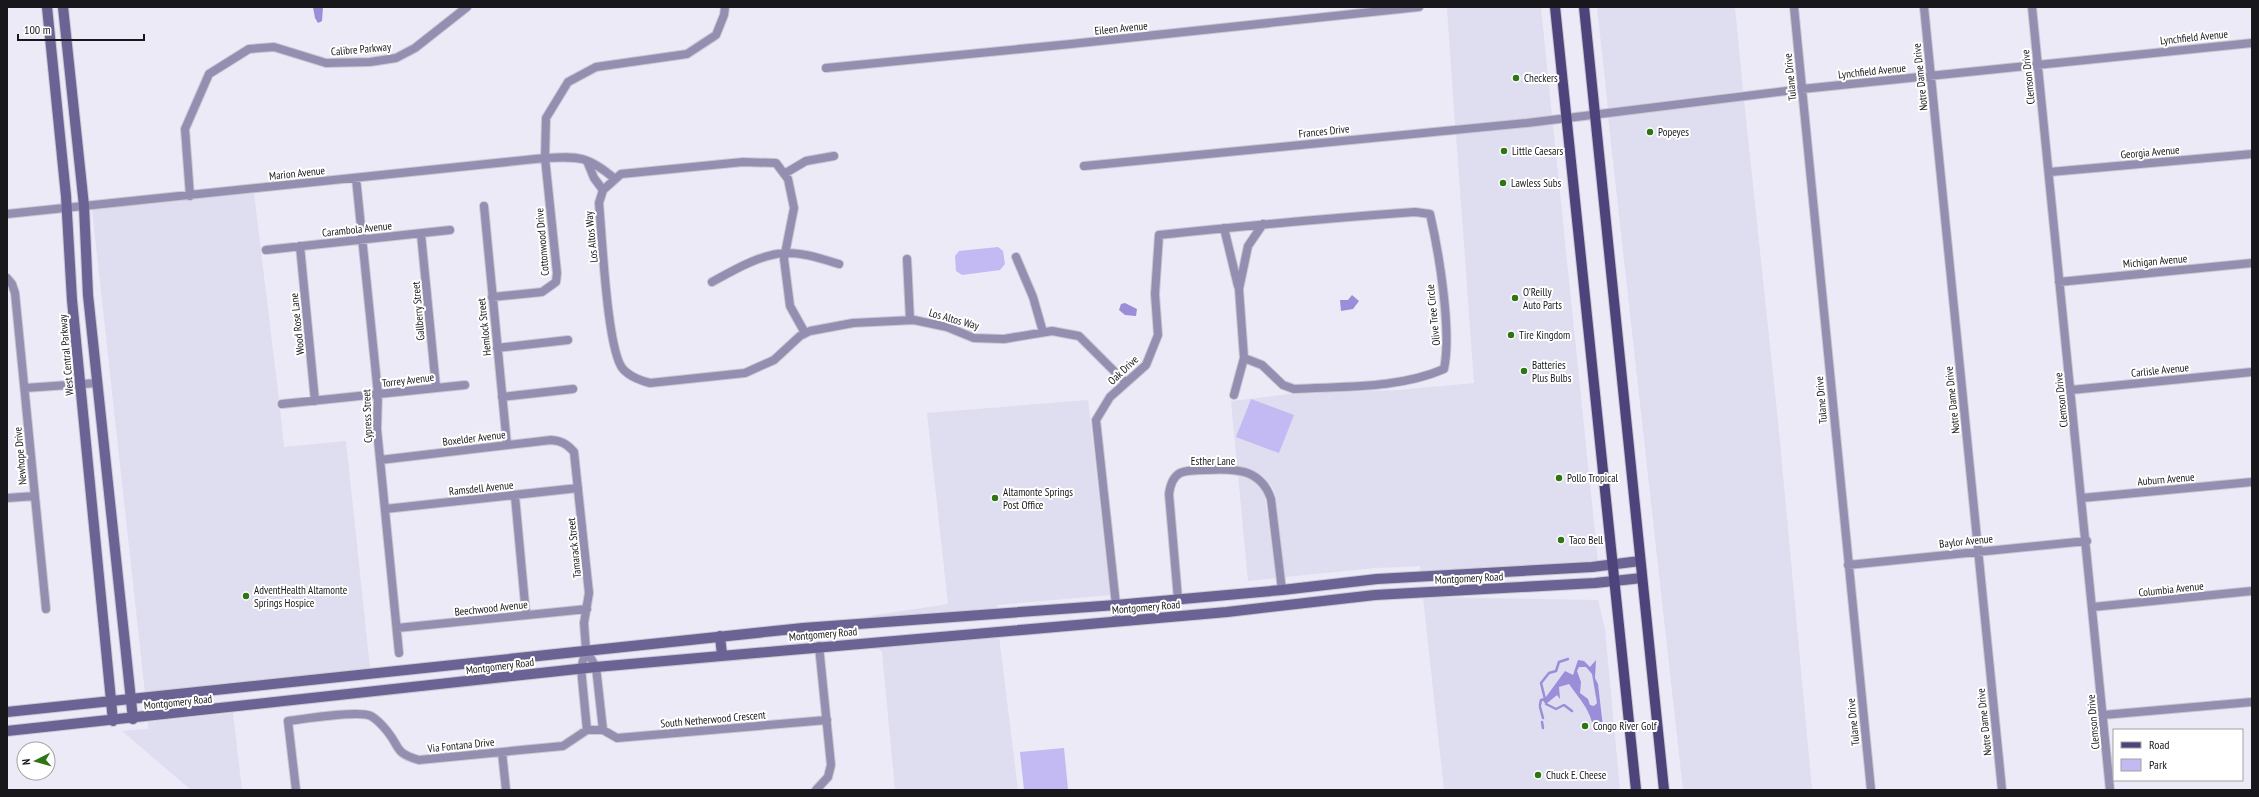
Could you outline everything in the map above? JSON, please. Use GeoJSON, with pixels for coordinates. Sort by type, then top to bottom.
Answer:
{"type":"FeatureCollection","features":[{"type":"Feature","properties":{"kind":"main road","name":"West Central Parkway"},"geometry":{"type":"LineString","coordinates":[[47,7],[67,207],[72,300],[113,721]]}},
{"type":"Feature","properties":{"kind":"main road"},"geometry":{"type":"LineString","coordinates":[[63,7],[84,206],[88,295],[96,382],[133,719]]}},
{"type":"Feature","properties":{"kind":"main road"},"geometry":{"type":"LineString","coordinates":[[1555,7],[1636,790]]}},
{"type":"Feature","properties":{"kind":"main road"},"geometry":{"type":"LineString","coordinates":[[1584,7],[1664,790]]}},
{"type":"Feature","properties":{"kind":"main road","name":"Montgomery Road"},"geometry":{"type":"LineString","coordinates":[[7,712],[720,636],[1116,605],[1282,590],[1377,579],[1613,565],[1640,561]]}},
{"type":"Feature","properties":{"kind":"main road","name":"Montgomery Road"},"geometry":{"type":"LineString","coordinates":[[7,732],[581,668],[819,646],[1227,612],[1376,595],[1614,581],[1642,578]]}},
{"type":"Feature","properties":{"kind":"main road"},"geometry":{"type":"LineString","coordinates":[[1227,612],[1245,605],[1263,604],[1273,600],[1282,590]]}},
{"type":"Feature","properties":{"kind":"main road"},"geometry":{"type":"LineString","coordinates":[[942,636],[953,617]]}},
{"type":"Feature","properties":{"kind":"main road"},"geometry":{"type":"LineString","coordinates":[[720,636],[722,655]]}},
{"type":"Feature","properties":{"kind":"street","name":"Calibre Parkway"},"geometry":{"type":"LineString","coordinates":[[190,196],[185,129],[209,74],[249,48],[274,47],[326,63],[370,62],[396,58],[415,48],[467,7]]}},
{"type":"Feature","properties":{"kind":"street"},"geometry":{"type":"LineString","coordinates":[[544,158],[546,118],[568,82],[596,67],[687,54],[716,35],[724,15],[725,7]]}},
{"type":"Feature","properties":{"kind":"street","name":"Eileen Avenue"},"geometry":{"type":"LineString","coordinates":[[826,68],[1079,44],[1419,7]]}},
{"type":"Feature","properties":{"kind":"street","name":"Tulane Drive"},"geometry":{"type":"LineString","coordinates":[[1794,7],[1871,790]]}},
{"type":"Feature","properties":{"kind":"street","name":"Notre Dame Drive"},"geometry":{"type":"LineString","coordinates":[[1924,7],[2002,790]]}},
{"type":"Feature","properties":{"kind":"street","name":"Clemson Drive"},"geometry":{"type":"LineString","coordinates":[[2032,7],[2050,172],[2059,282],[2082,498],[2110,790]]}},
{"type":"Feature","properties":{"kind":"street","name":"Lynchfield Avenue"},"geometry":{"type":"LineString","coordinates":[[1566,119],[1596,113],[1802,89],[2252,43]]}},
{"type":"Feature","properties":{"kind":"street","name":"Frances Drive"},"geometry":{"type":"LineString","coordinates":[[1084,166],[1566,119]]}},
{"type":"Feature","properties":{"kind":"street","name":"Georgia Avenue"},"geometry":{"type":"LineString","coordinates":[[2050,172],[2252,154]]}},
{"type":"Feature","properties":{"kind":"street","name":"Marion Avenue"},"geometry":{"type":"LineString","coordinates":[[7,214],[544,158],[578,156],[587,161],[600,165],[614,178]]}},
{"type":"Feature","properties":{"kind":"street"},"geometry":{"type":"LineString","coordinates":[[784,174],[806,161],[834,156]]}},
{"type":"Feature","properties":{"kind":"street","name":"Cottonwood Drive"},"geometry":{"type":"LineString","coordinates":[[492,297],[542,292],[556,282],[557,273],[544,158]]}},
{"type":"Feature","properties":{"kind":"street"},"geometry":{"type":"LineString","coordinates":[[587,161],[594,178],[603,190],[614,178],[621,174],[743,162],[776,163],[788,179],[794,208],[785,253],[790,306],[805,333]]}},
{"type":"Feature","properties":{"kind":"street","name":"Cypress Street"},"geometry":{"type":"LineString","coordinates":[[356,178],[378,394],[377,429],[400,653]]}},
{"type":"Feature","properties":{"kind":"street","name":"Los Altos Way"},"geometry":{"type":"LineString","coordinates":[[603,190],[599,203],[612,344],[623,369],[641,381],[650,383],[745,373],[774,360],[805,333],[810,331],[853,323],[910,320],[947,327],[974,338],[1004,339],[1052,331],[1079,336],[1126,383]]}},
{"type":"Feature","properties":{"kind":"street","name":"Hemlock Street"},"geometry":{"type":"LineString","coordinates":[[484,206],[506,445]]}},
{"type":"Feature","properties":{"kind":"street","name":"Olive Tree Circle"},"geometry":{"type":"LineString","coordinates":[[1224,228],[1415,212],[1430,214],[1442,294],[1448,353],[1444,369],[1426,377],[1383,384],[1294,389],[1283,385],[1262,365],[1244,358]]}},
{"type":"Feature","properties":{"kind":"street"},"geometry":{"type":"LineString","coordinates":[[1239,289],[1248,246],[1263,224]]}},
{"type":"Feature","properties":{"kind":"street"},"geometry":{"type":"LineString","coordinates":[[1224,228],[1239,289],[1244,358],[1234,395]]}},
{"type":"Feature","properties":{"kind":"street","name":"Oak Drive"},"geometry":{"type":"LineString","coordinates":[[1116,621],[1116,605],[1096,420],[1110,397],[1146,365],[1158,336],[1155,294],[1159,235],[1224,228]]}},
{"type":"Feature","properties":{"kind":"street","name":"Carambola Avenue"},"geometry":{"type":"LineString","coordinates":[[266,250],[450,230]]}},
{"type":"Feature","properties":{"kind":"street","name":"Gallberry Street"},"geometry":{"type":"LineString","coordinates":[[422,234],[436,387]]}},
{"type":"Feature","properties":{"kind":"street","name":"Wood Rose Lane"},"geometry":{"type":"LineString","coordinates":[[300,246],[315,401]]}},
{"type":"Feature","properties":{"kind":"street"},"geometry":{"type":"LineString","coordinates":[[712,282],[744,265],[785,253],[816,258],[839,264]]}},
{"type":"Feature","properties":{"kind":"street"},"geometry":{"type":"LineString","coordinates":[[1016,257],[1032,297],[1043,332]]}},
{"type":"Feature","properties":{"kind":"street"},"geometry":{"type":"LineString","coordinates":[[907,259],[910,320]]}},
{"type":"Feature","properties":{"kind":"street","name":"Michigan Avenue"},"geometry":{"type":"LineString","coordinates":[[2059,282],[2252,263]]}},
{"type":"Feature","properties":{"kind":"street","name":"Newhope Drive"},"geometry":{"type":"LineString","coordinates":[[8,278],[16,293],[46,609]]}},
{"type":"Feature","properties":{"kind":"street"},"geometry":{"type":"LineString","coordinates":[[497,348],[568,340]]}},
{"type":"Feature","properties":{"kind":"street","name":"Carlisle Avenue"},"geometry":{"type":"LineString","coordinates":[[2070,390],[2252,372]]}},
{"type":"Feature","properties":{"kind":"street"},"geometry":{"type":"LineString","coordinates":[[25,388],[96,382]]}},
{"type":"Feature","properties":{"kind":"street","name":"Torrey Avenue"},"geometry":{"type":"LineString","coordinates":[[282,404],[465,385]]}},
{"type":"Feature","properties":{"kind":"street"},"geometry":{"type":"LineString","coordinates":[[502,397],[573,389]]}},
{"type":"Feature","properties":{"kind":"street","name":"Boxelder Avenue"},"geometry":{"type":"LineString","coordinates":[[380,460],[551,440],[561,442],[569,446]]}},
{"type":"Feature","properties":{"kind":"street","name":"Tamarack Street"},"geometry":{"type":"LineString","coordinates":[[569,446],[574,452],[576,460],[589,593],[584,624],[586,650],[581,668],[587,730]]}},
{"type":"Feature","properties":{"kind":"street","name":"Esther Lane"},"geometry":{"type":"LineString","coordinates":[[1178,599],[1169,494],[1170,485],[1174,479],[1180,473],[1188,471],[1235,470],[1247,473],[1261,480],[1268,490],[1271,499],[1282,590]]}},
{"type":"Feature","properties":{"kind":"street","name":"Auburn Avenue"},"geometry":{"type":"LineString","coordinates":[[2082,498],[2252,482]]}},
{"type":"Feature","properties":{"kind":"street","name":"Ramsdell Avenue"},"geometry":{"type":"LineString","coordinates":[[385,509],[578,488]]}},
{"type":"Feature","properties":{"kind":"street"},"geometry":{"type":"LineString","coordinates":[[7,498],[35,496]]}},
{"type":"Feature","properties":{"kind":"street"},"geometry":{"type":"LineString","coordinates":[[515,496],[526,615]]}},
{"type":"Feature","properties":{"kind":"street","name":"Baylor Avenue"},"geometry":{"type":"LineString","coordinates":[[1848,565],[2086,541]]}},
{"type":"Feature","properties":{"kind":"street","name":"Columbia Avenue"},"geometry":{"type":"LineString","coordinates":[[2093,608],[2252,592]]}},
{"type":"Feature","properties":{"kind":"street","name":"Beechwood Avenue"},"geometry":{"type":"LineString","coordinates":[[397,628],[587,609]]}},
{"type":"Feature","properties":{"kind":"street"},"geometry":{"type":"LineString","coordinates":[[816,790],[828,777],[831,765],[819,646]]}},
{"type":"Feature","properties":{"kind":"street","name":"Tamarack Street"},"geometry":{"type":"LineString","coordinates":[[586,650],[596,667],[603,730]]}},
{"type":"Feature","properties":{"kind":"street"},"geometry":{"type":"LineString","coordinates":[[2103,715],[2252,702]]}},
{"type":"Feature","properties":{"kind":"street","name":"Via Fontana Drive"},"geometry":{"type":"LineString","coordinates":[[296,790],[288,721],[359,713],[371,716],[387,732],[398,751],[419,760],[563,746],[587,730]]}},
{"type":"Feature","properties":{"kind":"street","name":"South Netherwood Crescent"},"geometry":{"type":"LineString","coordinates":[[603,730],[617,738],[827,720]]}},
{"type":"Feature","properties":{"kind":"street"},"geometry":{"type":"LineString","coordinates":[[587,730],[603,730]]}},
{"type":"Feature","properties":{"kind":"street"},"geometry":{"type":"LineString","coordinates":[[502,752],[506,790]]}},
{"type":"Feature","properties":{"kind":"shaded area"},"geometry":{"type":"Polygon","coordinates":[[[313,7],[323,7],[322,21],[318,23],[315,18],[313,7]]]}},
{"type":"Feature","properties":{"kind":"shaded area"},"geometry":{"type":"Polygon","coordinates":[[[1541,7],[1552,116],[1455,125],[1447,8],[1541,7]]]}},
{"type":"Feature","properties":{"kind":"shaded area"},"geometry":{"type":"Polygon","coordinates":[[[1597,7],[1735,7],[1743,91],[1608,108],[1597,7]]]}},
{"type":"Feature","properties":{"kind":"shaded area"},"geometry":{"type":"Polygon","coordinates":[[[1744,100],[1779,431],[1812,790],[1683,790],[1608,116],[1744,100]]]}},
{"type":"Feature","properties":{"kind":"shaded area"},"geometry":{"type":"Polygon","coordinates":[[[1553,125],[1598,562],[1421,572],[1420,566],[1375,568],[1285,577],[1276,499],[1273,488],[1263,476],[1250,469],[1237,466],[1231,401],[1290,394],[1398,390],[1474,383],[1456,134],[1553,125]]]}},
{"type":"Feature","properties":{"kind":"shaded area"},"geometry":{"type":"Polygon","coordinates":[[[254,193],[279,400],[278,408],[280,409],[284,447],[346,441],[370,668],[145,693],[92,209],[254,193]]]}},
{"type":"Feature","properties":{"kind":"shaded area"},"geometry":{"type":"Polygon","coordinates":[[[1352,295],[1359,301],[1353,309],[1341,311],[1340,300],[1348,300],[1352,295]]]}},
{"type":"Feature","properties":{"kind":"shaded area"},"geometry":{"type":"Polygon","coordinates":[[[1125,303],[1137,309],[1136,316],[1125,315],[1119,310],[1121,304],[1125,303]]]}},
{"type":"Feature","properties":{"kind":"shaded area"},"geometry":{"type":"Polygon","coordinates":[[[1088,400],[1110,595],[997,605],[997,609],[869,619],[869,616],[948,604],[927,413],[1088,400]]]}},
{"type":"Feature","properties":{"kind":"shaded area"},"geometry":{"type":"Polygon","coordinates":[[[1238,475],[1257,483],[1264,492],[1276,578],[1248,581],[1238,475]]]}},
{"type":"Feature","properties":{"kind":"shaded area"},"geometry":{"type":"Polygon","coordinates":[[[1423,597],[1598,600],[1605,629],[1620,790],[1444,790],[1423,597]]]}},
{"type":"Feature","properties":{"kind":"shaded area"},"geometry":{"type":"Polygon","coordinates":[[[999,636],[1018,790],[895,790],[882,652],[879,649],[873,649],[872,646],[999,636]]]}},
{"type":"Feature","properties":{"kind":"shaded area"},"geometry":{"type":"Polygon","coordinates":[[[1578,660],[1584,661],[1590,667],[1596,660],[1595,678],[1598,684],[1603,727],[1600,725],[1594,730],[1590,716],[1581,700],[1569,684],[1559,687],[1560,699],[1557,695],[1546,704],[1543,701],[1565,671],[1573,675],[1578,660]],[[1579,667],[1577,671],[1581,682],[1580,693],[1588,699],[1590,705],[1594,706],[1597,703],[1592,674],[1586,667],[1579,667]]]}},
{"type":"Feature","properties":{"kind":"shaded area"},"geometry":{"type":"Polygon","coordinates":[[[233,713],[242,790],[191,790],[122,731],[148,729],[148,722],[233,713]]]}},
{"type":"Feature","properties":{"kind":"green space"},"geometry":{"type":"Polygon","coordinates":[[[998,247],[1003,251],[1005,264],[1000,270],[962,275],[956,271],[955,256],[959,251],[998,247]]]}},
{"type":"Feature","properties":{"kind":"green space"},"geometry":{"type":"Polygon","coordinates":[[[1251,399],[1294,415],[1279,453],[1236,437],[1251,399]]]}},
{"type":"Feature","properties":{"kind":"green space"},"geometry":{"type":"Polygon","coordinates":[[[1064,748],[1068,789],[1024,790],[1020,752],[1064,748]]]}},
{"type":"Feature","properties":{"kind":"waterway"},"geometry":{"type":"LineString","coordinates":[[1540,705],[1541,700],[1545,699],[1541,683],[1549,673],[1556,671],[1559,662],[1568,659]]}},
{"type":"Feature","properties":{"kind":"waterway"},"geometry":{"type":"LineString","coordinates":[[1546,704],[1556,709],[1564,705],[1572,711]]}},
{"type":"Feature","properties":{"kind":"waterway"},"geometry":{"type":"LineString","coordinates":[[1540,707],[1543,718]]}},
{"type":"Feature","properties":{"kind":"waterway"},"geometry":{"type":"LineString","coordinates":[[1542,722],[1543,728]]}},
{"type":"Feature","properties":{"kind":"place","name":"Checkers"},"geometry":{"type":"Point","coordinates":[1516,78]}},
{"type":"Feature","properties":{"kind":"place","name":"Popeyes"},"geometry":{"type":"Point","coordinates":[1650,132]}},
{"type":"Feature","properties":{"kind":"place","name":"Little Caesars"},"geometry":{"type":"Point","coordinates":[1504,151]}},
{"type":"Feature","properties":{"kind":"place","name":"Lawless Subs"},"geometry":{"type":"Point","coordinates":[1503,183]}},
{"type":"Feature","properties":{"kind":"place","name":"O'Reilly Auto Parts"},"geometry":{"type":"Point","coordinates":[1515,298]}},
{"type":"Feature","properties":{"kind":"place","name":"Tire Kingdom"},"geometry":{"type":"Point","coordinates":[1511,335]}},
{"type":"Feature","properties":{"kind":"place","name":"Batteries Plus Bulbs"},"geometry":{"type":"Point","coordinates":[1524,371]}},
{"type":"Feature","properties":{"kind":"place","name":"Pollo Tropical"},"geometry":{"type":"Point","coordinates":[1559,478]}},
{"type":"Feature","properties":{"kind":"place","name":"Altamonte Springs Post Office"},"geometry":{"type":"Point","coordinates":[995,498]}},
{"type":"Feature","properties":{"kind":"place","name":"Taco Bell"},"geometry":{"type":"Point","coordinates":[1561,540]}},
{"type":"Feature","properties":{"kind":"place","name":"AdventHealth Altamonte Springs Hospice"},"geometry":{"type":"Point","coordinates":[246,596]}},
{"type":"Feature","properties":{"kind":"place","name":"Congo River Golf"},"geometry":{"type":"Point","coordinates":[1585,726]}},
{"type":"Feature","properties":{"kind":"place","name":"Chuck E. Cheese"},"geometry":{"type":"Point","coordinates":[1538,775]}}]}
